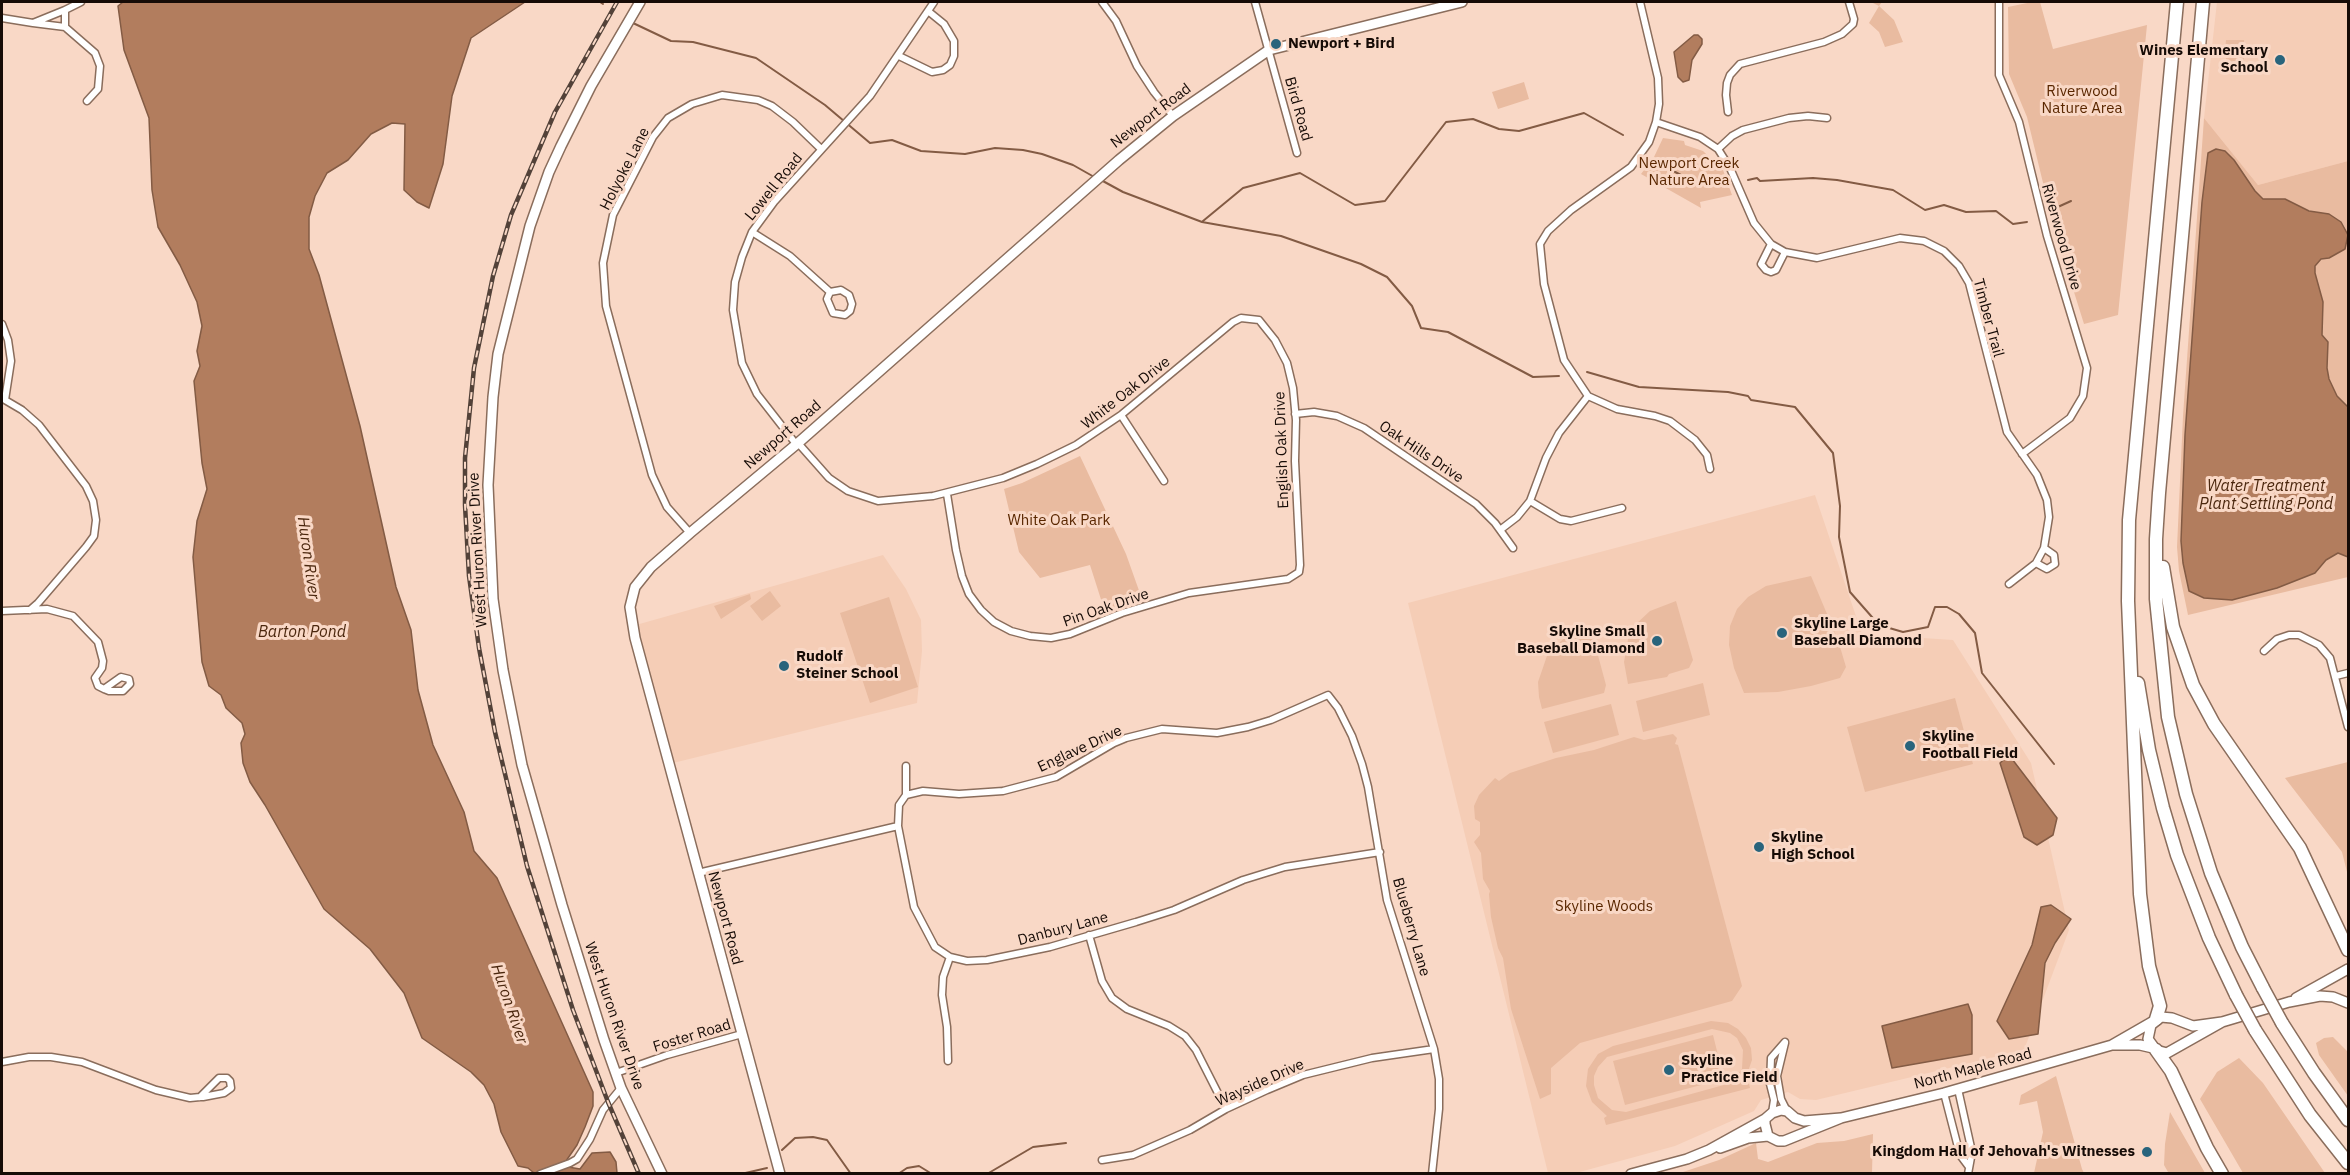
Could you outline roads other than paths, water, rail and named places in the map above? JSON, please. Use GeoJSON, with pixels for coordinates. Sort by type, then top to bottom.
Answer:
{"type":"FeatureCollection","features":[{"type":"Feature","properties":{"kind":"highway"},"geometry":{"type":"LineString","coordinates":[[2155,1020],[2160,1006],[2146,948],[2140,894],[2128,601],[2129,519],[2177,2]]}},
{"type":"Feature","properties":{"kind":"highway"},"geometry":{"type":"LineString","coordinates":[[2203,2],[2156,538],[2156,599],[2162,671],[2176,753],[2196,829],[2211,873],[2242,948],[2282,1023],[2314,1073],[2349,1120]]}},
{"type":"Feature","properties":{"kind":"highway"},"geometry":{"type":"LineString","coordinates":[[2159,493],[2161,551],[2167,599],[2173,627],[2193,685],[2214,724],[2300,848],[2349,950]]}},
{"type":"Feature","properties":{"kind":"highway"},"geometry":{"type":"LineString","coordinates":[[2128,601],[2139,694],[2163,808],[2188,888],[2209,938],[2255,1030],[2310,1115],[2349,1163]]}},
{"type":"Feature","properties":{"kind":"highway"},"geometry":{"type":"LineString","coordinates":[[2154,1049],[2171,1071],[2207,1148],[2222,1173]]}},
{"type":"Feature","properties":{"kind":"street"},"geometry":{"type":"LineString","coordinates":[[33,23],[81,2]]}},
{"type":"Feature","properties":{"kind":"street","name":"West Huron River Drive"},"geometry":{"type":"LineString","coordinates":[[640,2],[595,78],[561,146],[530,226],[498,354],[488,481],[493,599],[503,670],[519,752],[562,905],[621,1088],[662,1173]]}},
{"type":"Feature","properties":{"kind":"street","name":"Lowell Road"},"geometry":{"type":"LineString","coordinates":[[797,443],[753,386],[742,363],[733,310],[735,282],[742,257],[752,232],[774,202],[820,148],[870,96],[934,2]]}},
{"type":"Feature","properties":{"kind":"street"},"geometry":{"type":"LineString","coordinates":[[1102,2],[1116,21],[1137,66],[1173,116]]}},
{"type":"Feature","properties":{"kind":"street","name":"Bird Road"},"geometry":{"type":"LineString","coordinates":[[1255,2],[1298,153]]}},
{"type":"Feature","properties":{"kind":"street","name":"Newport Road"},"geometry":{"type":"LineString","coordinates":[[780,1173],[635,638],[630,607],[635,587],[641,578],[690,533],[797,443],[1097,179],[1173,116],[1269,50],[1462,2]]}},
{"type":"Feature","properties":{"kind":"street"},"geometry":{"type":"LineString","coordinates":[[1640,2],[1658,78],[1660,98],[1656,122],[1645,147],[1630,167],[1571,210],[1548,231],[1540,244],[1544,284],[1564,360],[1588,396],[1617,409],[1670,421],[1695,440],[1707,455],[1710,469]]}},
{"type":"Feature","properties":{"kind":"street"},"geometry":{"type":"LineString","coordinates":[[1728,112],[1727,83],[1730,75],[1740,64],[1836,37],[1853,24],[1854,14],[1849,2]]}},
{"type":"Feature","properties":{"kind":"street","name":"Riverwood Drive"},"geometry":{"type":"LineString","coordinates":[[1999,2],[1999,75],[2019,122],[2047,236],[2087,368],[2083,396],[2070,418],[2022,454]]}},
{"type":"Feature","properties":{"kind":"street"},"geometry":{"type":"LineString","coordinates":[[65,10],[65,27]]}},
{"type":"Feature","properties":{"kind":"street"},"geometry":{"type":"LineString","coordinates":[[899,56],[932,72],[943,70],[950,64],[954,56],[954,41],[944,24],[928,11]]}},
{"type":"Feature","properties":{"kind":"street"},"geometry":{"type":"LineString","coordinates":[[2,18],[65,27],[95,53],[100,66],[99,89],[87,101]]}},
{"type":"Feature","properties":{"kind":"street","name":"Holyoke Lane"},"geometry":{"type":"LineString","coordinates":[[690,533],[668,507],[652,475],[606,306],[603,263],[613,215],[653,137],[668,118],[692,104],[722,95],[758,100],[786,116],[820,148]]}},
{"type":"Feature","properties":{"kind":"street"},"geometry":{"type":"LineString","coordinates":[[1656,122],[1700,137],[1718,149],[1732,136],[1743,130],[1790,118],[1808,116],[1827,118]]}},
{"type":"Feature","properties":{"kind":"street","name":"Timber Trail"},"geometry":{"type":"LineString","coordinates":[[1718,149],[1730,168],[1754,224],[1771,244],[1785,252],[1817,258],[1900,238],[1924,241],[1944,251],[1959,266],[1969,283],[2007,432],[2037,475],[2047,500],[2049,517],[2044,549],[2036,563],[2009,584]]}},
{"type":"Feature","properties":{"kind":"street"},"geometry":{"type":"LineString","coordinates":[[752,232],[790,256],[830,292]]}},
{"type":"Feature","properties":{"kind":"street"},"geometry":{"type":"LineString","coordinates":[[1771,244],[1762,261],[1762,266],[1766,270],[1770,272],[1776,270],[1785,252]]}},
{"type":"Feature","properties":{"kind":"street"},"geometry":{"type":"LineString","coordinates":[[841,290],[849,295],[852,304],[850,311],[845,315],[833,312],[827,299],[830,292],[841,290]]}},
{"type":"Feature","properties":{"kind":"street","name":"English Oak Drive"},"geometry":{"type":"LineString","coordinates":[[1233,322],[1249,318],[1258,320],[1275,340],[1287,363],[1293,387],[1300,565],[1295,577]]}},
{"type":"Feature","properties":{"kind":"street","name":"White Oak Drive"},"geometry":{"type":"LineString","coordinates":[[797,443],[829,478],[848,491],[878,501],[947,494],[1003,478],[1076,445],[1121,415],[1233,322]]}},
{"type":"Feature","properties":{"kind":"street"},"geometry":{"type":"LineString","coordinates":[[2,324],[8,340],[11,361],[3,401],[22,410],[39,425],[80,478],[93,501],[96,520],[94,536],[86,547],[30,610]]}},
{"type":"Feature","properties":{"kind":"street"},"geometry":{"type":"LineString","coordinates":[[1500,530],[1517,517],[1530,501],[1546,458],[1559,433],[1588,396]]}},
{"type":"Feature","properties":{"kind":"street","name":"Oak Hills Drive"},"geometry":{"type":"LineString","coordinates":[[1295,414],[1314,412],[1337,416],[1364,428],[1476,504],[1513,548]]}},
{"type":"Feature","properties":{"kind":"street"},"geometry":{"type":"LineString","coordinates":[[1121,415],[1164,481]]}},
{"type":"Feature","properties":{"kind":"street","name":"Pin Oak Drive"},"geometry":{"type":"LineString","coordinates":[[947,494],[956,550],[969,594],[994,622],[1011,631],[1030,636],[1051,638],[1070,634],[1122,613],[1189,593],[1295,577]]}},
{"type":"Feature","properties":{"kind":"street"},"geometry":{"type":"LineString","coordinates":[[1530,501],[1560,519],[1571,521],[1622,508]]}},
{"type":"Feature","properties":{"kind":"street","name":"Timber Trail"},"geometry":{"type":"LineString","coordinates":[[2036,563],[2047,569],[2055,564],[2054,555],[2044,549]]}},
{"type":"Feature","properties":{"kind":"street"},"geometry":{"type":"LineString","coordinates":[[2,610],[62,612],[73,616],[98,642],[102,668],[95,682],[104,688]]}},
{"type":"Feature","properties":{"kind":"street"},"geometry":{"type":"LineString","coordinates":[[2264,651],[2277,639],[2289,635],[2299,635],[2319,645],[2330,658],[2349,727]]}},
{"type":"Feature","properties":{"kind":"street"},"geometry":{"type":"LineString","coordinates":[[2336,676],[2349,673]]}},
{"type":"Feature","properties":{"kind":"street","name":"Englave Drive"},"geometry":{"type":"LineString","coordinates":[[906,795],[923,791],[959,794],[1003,791],[1056,777],[1126,738],[1162,729],[1217,733],[1248,727],[1271,720],[1328,695]]}},
{"type":"Feature","properties":{"kind":"street","name":"Blueberry Lane"},"geometry":{"type":"LineString","coordinates":[[1328,695],[1342,715],[1362,764],[1388,902],[1434,1049],[1439,1079],[1439,1109],[1432,1173]]}},
{"type":"Feature","properties":{"kind":"street"},"geometry":{"type":"LineString","coordinates":[[906,766],[906,795],[899,805],[898,826],[914,907],[935,947],[950,957],[943,977],[942,995],[947,1027],[948,1060]]}},
{"type":"Feature","properties":{"kind":"street"},"geometry":{"type":"LineString","coordinates":[[698,873],[898,826]]}},
{"type":"Feature","properties":{"kind":"street","name":"Danbury Lane"},"geometry":{"type":"LineString","coordinates":[[950,957],[967,961],[987,960],[1050,947],[1174,910],[1243,880],[1285,867],[1380,852]]}},
{"type":"Feature","properties":{"kind":"street"},"geometry":{"type":"LineString","coordinates":[[1089,935],[1102,981],[1112,998],[1127,1009],[1168,1026],[1185,1036],[1196,1050],[1226,1109]]}},
{"type":"Feature","properties":{"kind":"street"},"geometry":{"type":"LineString","coordinates":[[2289,1002],[2349,969]]}},
{"type":"Feature","properties":{"kind":"street"},"geometry":{"type":"LineString","coordinates":[[2339,975],[2336,986],[2339,996],[2346,1002]]}},
{"type":"Feature","properties":{"kind":"street"},"geometry":{"type":"LineString","coordinates":[[2222,1022],[2167,1053],[2154,1049],[2147,1034],[2155,1020],[2167,1017],[2193,1026],[2222,1022],[2289,1002],[2320,996],[2346,1002]]}},
{"type":"Feature","properties":{"kind":"street","name":"North Maple Road"},"geometry":{"type":"LineString","coordinates":[[1794,1136],[1841,1118],[1944,1093],[2112,1045],[2155,1020]]}},
{"type":"Feature","properties":{"kind":"street"},"geometry":{"type":"LineString","coordinates":[[2177,1021],[2183,1031],[2178,1048]]}},
{"type":"Feature","properties":{"kind":"street","name":"Foster Road"},"geometry":{"type":"LineString","coordinates":[[616,1073],[667,1055],[742,1034]]}},
{"type":"Feature","properties":{"kind":"street"},"geometry":{"type":"LineString","coordinates":[[1709,1150],[1726,1147],[1748,1138],[1768,1136],[1784,1141],[1794,1136],[1796,1128],[1791,1114],[1781,1099],[1777,1076],[1785,1042],[1771,1058],[1770,1084],[1774,1100],[1768,1116],[1768,1136]]}},
{"type":"Feature","properties":{"kind":"street","name":"North Maple Road"},"geometry":{"type":"LineString","coordinates":[[2112,1045],[2140,1045],[2154,1049]]}},
{"type":"Feature","properties":{"kind":"street","name":"Wayside Drive"},"geometry":{"type":"LineString","coordinates":[[1102,1161],[1133,1155],[1190,1130],[1226,1109],[1267,1090],[1334,1066],[1434,1049]]}},
{"type":"Feature","properties":{"kind":"street"},"geometry":{"type":"LineString","coordinates":[[2,1062],[28,1057],[72,1060],[181,1097],[200,1097],[228,1090],[230,1081],[226,1077],[219,1078],[200,1097]]}},
{"type":"Feature","properties":{"kind":"street"},"geometry":{"type":"LineString","coordinates":[[540,1173],[570,1163],[584,1152],[603,1110],[621,1088]]}},
{"type":"Feature","properties":{"kind":"street"},"geometry":{"type":"LineString","coordinates":[[1958,1089],[1970,1137],[1972,1152],[1969,1170]]}},
{"type":"Feature","properties":{"kind":"street"},"geometry":{"type":"LineString","coordinates":[[1944,1093],[1960,1155],[1969,1170]]}},
{"type":"Feature","properties":{"kind":"street"},"geometry":{"type":"LineString","coordinates":[[1631,1173],[1687,1159],[1709,1150],[1768,1116],[1791,1114]]}},
{"type":"Feature","properties":{"kind":"street","name":"North Maple Road"},"geometry":{"type":"LineString","coordinates":[[1791,1114],[1804,1121],[1841,1118]]}},
{"type":"Feature","properties":{"kind":"water","name":"Barton Pond"},"geometry":{"type":"Polygon","coordinates":[[[123,2],[525,2],[471,38],[452,96],[443,164],[429,208],[417,202],[404,190],[405,124],[392,123],[371,134],[348,160],[327,173],[315,196],[309,217],[309,249],[319,275],[360,426],[396,587],[411,630],[418,690],[433,745],[464,812],[474,851],[497,878],[593,1092],[593,1106],[577,1145],[566,1161],[568,1167],[580,1169],[592,1153],[610,1152],[616,1162],[617,1173],[534,1173],[528,1168],[518,1166],[501,1132],[494,1104],[484,1085],[471,1072],[422,1038],[404,993],[370,949],[324,909],[250,782],[243,763],[241,743],[245,734],[242,723],[226,708],[221,695],[209,686],[202,662],[193,557],[197,521],[207,489],[202,463],[194,381],[200,366],[197,351],[202,326],[197,302],[180,265],[158,227],[152,190],[149,118],[124,50],[118,6],[123,2]]]}},
{"type":"Feature","properties":{"kind":"water"},"geometry":{"type":"Polygon","coordinates":[[[1694,35],[1702,39],[1702,44],[1692,60],[1689,80],[1683,82],[1678,77],[1674,52],[1694,35]]]}},
{"type":"Feature","properties":{"kind":"water","name":"Water Treatment Plant Settling Pond"},"geometry":{"type":"Polygon","coordinates":[[[2216,149],[2225,151],[2234,160],[2263,199],[2285,199],[2309,211],[2329,214],[2341,222],[2348,235],[2345,249],[2329,258],[2321,259],[2315,266],[2315,273],[2323,302],[2322,335],[2328,342],[2329,379],[2337,396],[2348,407],[2348,557],[2338,553],[2326,560],[2315,573],[2277,588],[2232,600],[2204,598],[2189,591],[2181,541],[2185,435],[2202,202],[2208,153],[2216,149]]]}},
{"type":"Feature","properties":{"kind":"water"},"geometry":{"type":"Polygon","coordinates":[[[2009,755],[2057,818],[2053,835],[2037,845],[2024,837],[2000,763],[2009,755]]]}},
{"type":"Feature","properties":{"kind":"water"},"geometry":{"type":"Polygon","coordinates":[[[2051,905],[2071,919],[2045,963],[2038,1034],[2009,1039],[1997,1021],[2032,945],[2041,907],[2051,905]]]}},
{"type":"Feature","properties":{"kind":"water"},"geometry":{"type":"Polygon","coordinates":[[[1968,1004],[1972,1015],[1972,1054],[1892,1068],[1882,1026],[1968,1004]]]}},
{"type":"Feature","properties":{"kind":"waterway"},"geometry":{"type":"LineString","coordinates":[[633,23],[671,41],[693,42],[756,58],[825,105],[870,143],[892,140],[921,151],[965,154],[995,148],[1023,150],[1073,165],[1096,178]]}},
{"type":"Feature","properties":{"kind":"waterway"},"geometry":{"type":"LineString","coordinates":[[1203,221],[1243,188],[1300,173],[1355,205],[1385,201],[1446,122],[1473,119],[1499,129],[1519,131],[1584,113],[1623,135]]}},
{"type":"Feature","properties":{"kind":"waterway"},"geometry":{"type":"LineString","coordinates":[[1660,164],[1698,184],[1723,184]]}},
{"type":"Feature","properties":{"kind":"waterway"},"geometry":{"type":"LineString","coordinates":[[1748,180],[1757,178],[1760,181],[1813,178],[1837,180],[1893,190],[1925,210],[1944,205],[1966,212],[1996,211],[2013,224],[2027,222]]}},
{"type":"Feature","properties":{"kind":"waterway"},"geometry":{"type":"LineString","coordinates":[[1101,180],[1123,192],[1202,222],[1281,236],[1361,264],[1387,277],[1412,306],[1421,328],[1448,332],[1533,377],[1559,376]]}},
{"type":"Feature","properties":{"kind":"waterway"},"geometry":{"type":"LineString","coordinates":[[2049,211],[2071,201]]}},
{"type":"Feature","properties":{"kind":"waterway"},"geometry":{"type":"LineString","coordinates":[[1587,372],[1639,387],[1728,392],[1748,396],[1751,400],[1795,407],[1833,453],[1840,506],[1839,537],[1850,592],[1879,625],[1903,632],[1928,627],[1935,607],[1947,607],[1959,614],[1975,633],[1982,673],[2054,764]]}},
{"type":"Feature","properties":{"kind":"waterway"},"geometry":{"type":"LineString","coordinates":[[782,1150],[795,1138],[813,1137],[827,1140],[851,1174]]}},
{"type":"Feature","properties":{"kind":"waterway"},"geometry":{"type":"LineString","coordinates":[[987,1174],[1033,1147],[1066,1143]]}},
{"type":"Feature","properties":{"kind":"waterway"},"geometry":{"type":"LineString","coordinates":[[898,1174],[907,1168],[919,1166],[932,1174]]}},
{"type":"Feature","properties":{"kind":"waterway"},"geometry":{"type":"LineString","coordinates":[[741,1174],[767,1168]]}},
{"type":"Feature","properties":{"kind":"railway"},"geometry":{"type":"LineString","coordinates":[[617,2],[555,112],[511,215],[493,276],[474,368],[465,458],[465,505],[469,576],[479,648],[495,732],[527,866],[573,1010],[608,1102],[639,1174]]}},
{"type":"Feature","properties":{"kind":"place","name":"Newport + Bird"},"geometry":{"type":"Point","coordinates":[1276,44]}},
{"type":"Feature","properties":{"kind":"place","name":"Wines Elementary School"},"geometry":{"type":"Point","coordinates":[2280,60]}},
{"type":"Feature","properties":{"kind":"place","name":"Skyline Large Baseball Diamond"},"geometry":{"type":"Point","coordinates":[1782,633]}},
{"type":"Feature","properties":{"kind":"place","name":"Skyline Small Baseball Diamond"},"geometry":{"type":"Point","coordinates":[1657,641]}},
{"type":"Feature","properties":{"kind":"place","name":"Rudolf Steiner School"},"geometry":{"type":"Point","coordinates":[784,666]}},
{"type":"Feature","properties":{"kind":"place","name":"Skyline Football Field"},"geometry":{"type":"Point","coordinates":[1910,746]}},
{"type":"Feature","properties":{"kind":"place","name":"Skyline High School"},"geometry":{"type":"Point","coordinates":[1759,847]}},
{"type":"Feature","properties":{"kind":"place","name":"Skyline Practice Field"},"geometry":{"type":"Point","coordinates":[1669,1070]}},
{"type":"Feature","properties":{"kind":"place","name":"Kingdom Hall of Jehovah's Witnesses"},"geometry":{"type":"Point","coordinates":[2147,1152]}},
{"type":"Feature","properties":{"kind":"park label","name":"Riverwood Nature Area"},"geometry":{"type":"Point","coordinates":[2082,100]}},
{"type":"Feature","properties":{"kind":"park label","name":"Newport Creek Nature Area"},"geometry":{"type":"Point","coordinates":[1689,172]}},
{"type":"Feature","properties":{"kind":"park label","name":"White Oak Park"},"geometry":{"type":"Point","coordinates":[1059,521]}},
{"type":"Feature","properties":{"kind":"park label","name":"Skyline Woods"},"geometry":{"type":"Point","coordinates":[1604,907]}},
{"type":"Feature","properties":{"kind":"water label","name":"Huron River"},"geometry":{"type":"Point","coordinates":[308,558]}},
{"type":"Feature","properties":{"kind":"water label","name":"Huron River"},"geometry":{"type":"Point","coordinates":[509,1004]}}]}
